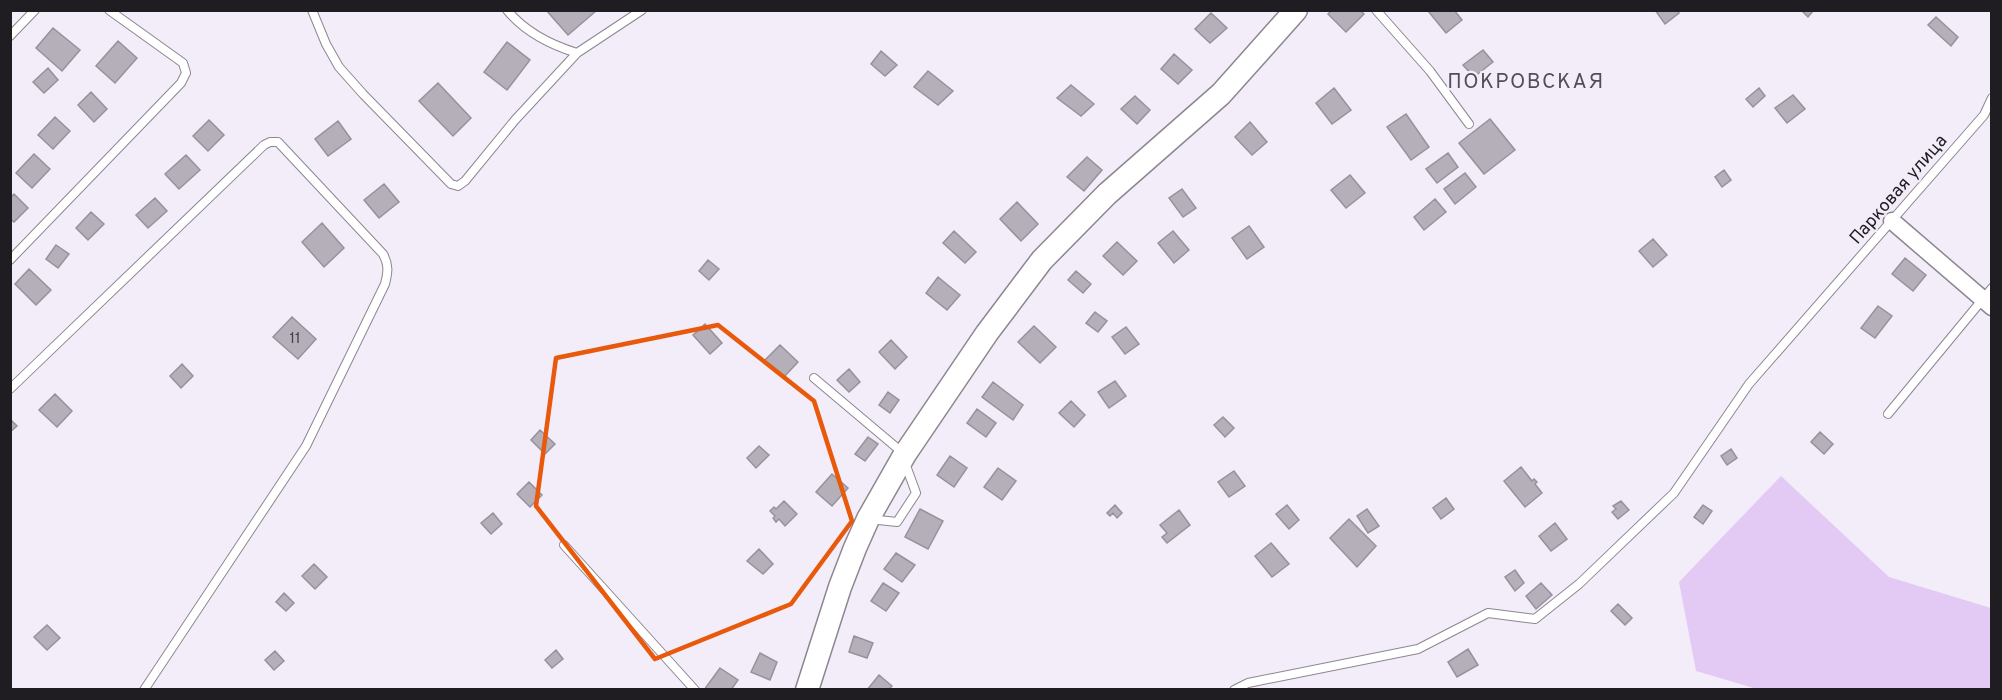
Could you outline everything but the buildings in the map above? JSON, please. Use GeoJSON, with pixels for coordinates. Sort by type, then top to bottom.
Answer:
{"type":"FeatureCollection","features":[{"type":"Feature","properties":{"kind":"main road"},"geometry":{"type":"LineString","coordinates":[[807,690],[840,587],[868,519],[904,455],[987,333],[1042,261],[1107,194],[1221,94],[1296,10]]}},
{"type":"Feature","properties":{"kind":"street"},"geometry":{"type":"LineString","coordinates":[[1892,222],[1988,298]]}},
{"type":"Feature","properties":{"kind":"lane"},"geometry":{"type":"LineString","coordinates":[[10,36],[35,10]]}},
{"type":"Feature","properties":{"kind":"lane"},"geometry":{"type":"LineString","coordinates":[[10,260],[181,83],[186,73],[183,63],[109,10]]}},
{"type":"Feature","properties":{"kind":"lane"},"geometry":{"type":"LineString","coordinates":[[312,10],[326,44],[339,67],[363,94],[454,185],[458,186],[465,182],[515,120],[577,53],[642,10]]}},
{"type":"Feature","properties":{"kind":"lane"},"geometry":{"type":"LineString","coordinates":[[507,10],[518,23],[555,46],[577,53]]}},
{"type":"Feature","properties":{"kind":"lane"},"geometry":{"type":"LineString","coordinates":[[1376,10],[1430,71],[1468,124]]}},
{"type":"Feature","properties":{"kind":"lane","name":"Парковая улица"},"geometry":{"type":"LineString","coordinates":[[1234,690],[1248,684],[1418,649],[1488,613],[1535,619],[1579,584],[1674,494],[1749,384],[1825,300],[1984,115],[1992,98]]}},
{"type":"Feature","properties":{"kind":"lane"},"geometry":{"type":"LineString","coordinates":[[10,389],[264,145],[270,142],[278,142],[387,261],[385,284],[306,447],[144,690]]}},
{"type":"Feature","properties":{"kind":"lane"},"geometry":{"type":"LineString","coordinates":[[1888,414],[1988,298]]}},
{"type":"Feature","properties":{"kind":"lane"},"geometry":{"type":"LineString","coordinates":[[814,378],[904,455]]}},
{"type":"Feature","properties":{"kind":"lane"},"geometry":{"type":"LineString","coordinates":[[564,545],[695,690]]}},
{"type":"Feature","properties":{"kind":"highlighted area"},"geometry":{"type":"Polygon","coordinates":[[[718,325],[814,401],[852,521],[791,604],[655,659],[536,506],[556,358],[718,325]]]}},
{"type":"Feature","properties":{"kind":"shaded area"},"geometry":{"type":"Polygon","coordinates":[[[1781,476],[1889,577],[1991,608],[1991,689],[1757,689],[1696,671],[1679,582],[1781,476]]]}},
{"type":"Feature","properties":{"kind":"district","name":"ПОКРОВСКАЯ"},"geometry":{"type":"Point","coordinates":[1526,81]}}]}
